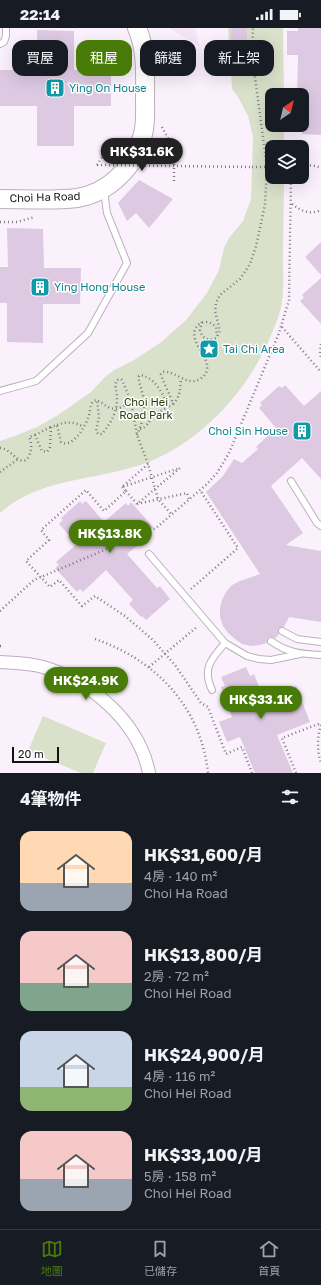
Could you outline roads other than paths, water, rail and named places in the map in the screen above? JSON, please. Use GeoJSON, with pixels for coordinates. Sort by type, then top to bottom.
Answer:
{"type":"FeatureCollection","features":[{"type":"Feature","properties":{"kind":"street","name":"Choi Ha Road"},"geometry":{"type":"LineString","coordinates":[[0,199],[76,198],[86,196],[104,188],[124,172],[138,151],[144,132],[145,54],[143,42],[137,28]]}},
{"type":"Feature","properties":{"kind":"street"},"geometry":{"type":"LineString","coordinates":[[0,662],[42,667],[66,675],[89,688],[109,704],[126,724],[140,746],[149,773]]}},
{"type":"Feature","properties":{"kind":"lane"},"geometry":{"type":"LineString","coordinates":[[0,44],[4,42],[6,28]]}},
{"type":"Feature","properties":{"kind":"lane"},"geometry":{"type":"LineString","coordinates":[[0,391],[36,381],[88,333],[127,263],[107,213],[104,188]]}},
{"type":"Feature","properties":{"kind":"lane"},"geometry":{"type":"LineString","coordinates":[[291,481],[321,526]]}},
{"type":"Feature","properties":{"kind":"lane"},"geometry":{"type":"LineString","coordinates":[[149,554],[225,643],[247,656],[271,660],[300,654],[321,655]]}},
{"type":"Feature","properties":{"kind":"lane"},"geometry":{"type":"LineString","coordinates":[[282,631],[297,639],[321,642]]}},
{"type":"Feature","properties":{"kind":"lane"},"geometry":{"type":"LineString","coordinates":[[271,641],[282,648],[300,654]]}},
{"type":"Feature","properties":{"kind":"lane"},"geometry":{"type":"LineString","coordinates":[[212,690],[207,675],[208,667],[211,660],[225,643]]}},
{"type":"Feature","properties":{"kind":"place","name":"Ying On House"},"geometry":{"type":"Point","coordinates":[55,88]}},
{"type":"Feature","properties":{"kind":"place","name":"Ying Hong House"},"geometry":{"type":"Point","coordinates":[40,287]}},
{"type":"Feature","properties":{"kind":"place","name":"Tai Chi Area"},"geometry":{"type":"Point","coordinates":[209,349]}},
{"type":"Feature","properties":{"kind":"place","name":"Choi Sin House"},"geometry":{"type":"Point","coordinates":[302,431]}},
{"type":"Feature","properties":{"kind":"park label","name":"Choi Hei Road Park"},"geometry":{"type":"Point","coordinates":[146,408]}}]}
